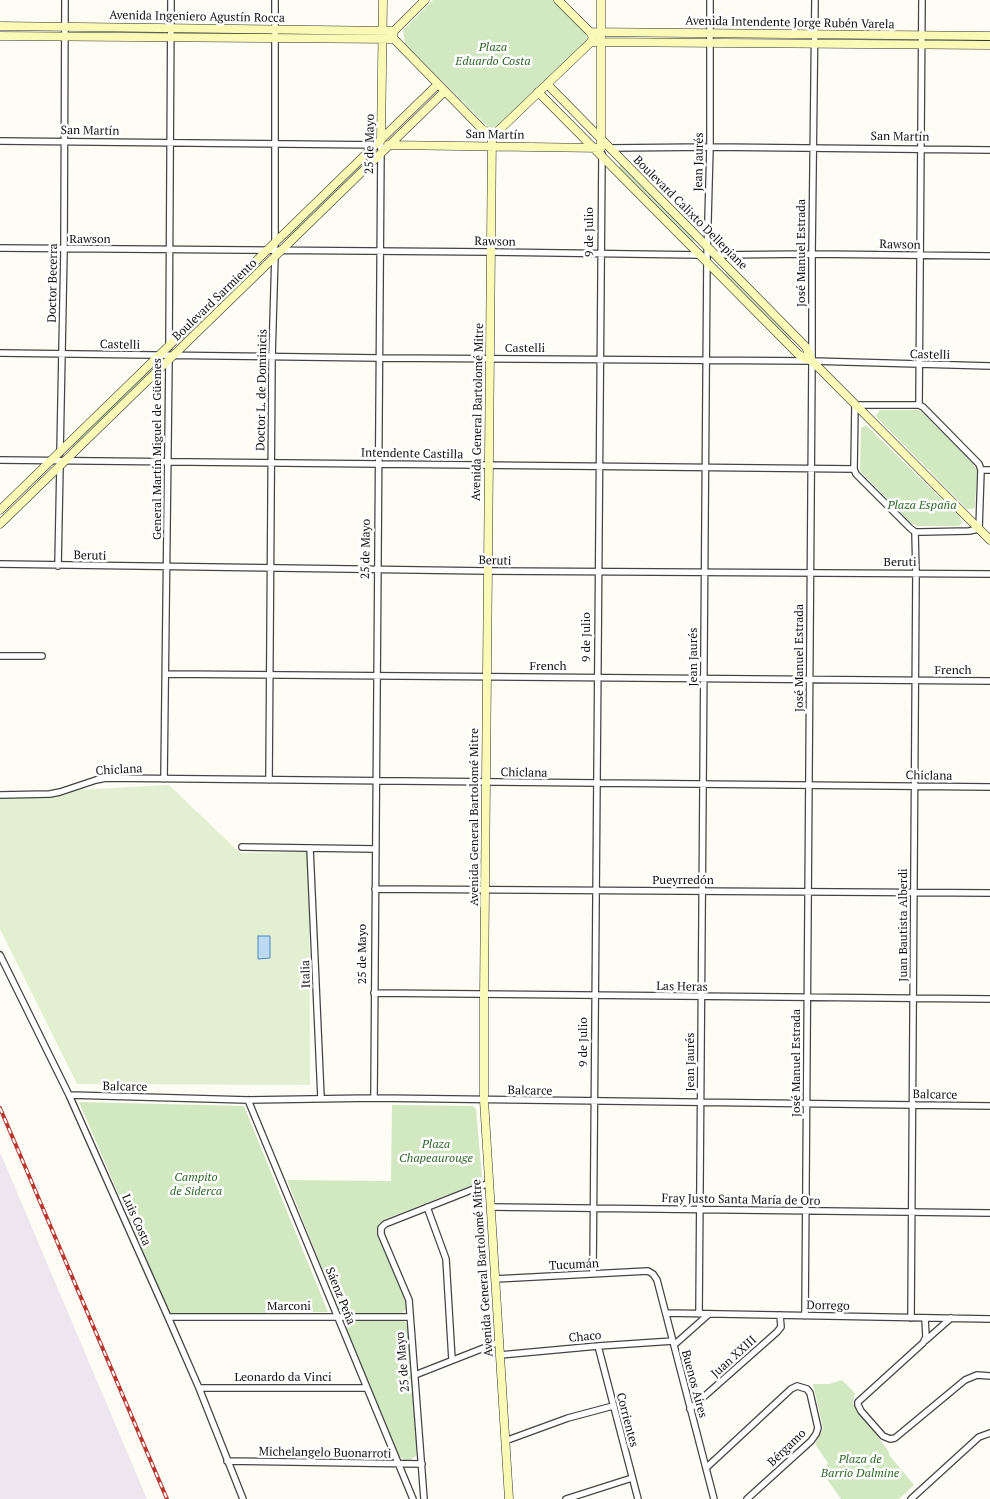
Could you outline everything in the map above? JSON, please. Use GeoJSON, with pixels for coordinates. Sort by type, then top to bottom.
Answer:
{"type":"FeatureCollection","features":[{"type":"Feature","properties":{"kind":"main road","name":"25 de Mayo"},"geometry":{"type":"LineString","coordinates":[[379,146],[383,0]]}},
{"type":"Feature","properties":{"kind":"main road"},"geometry":{"type":"LineString","coordinates":[[425,0],[394,30],[394,39],[482,129],[492,135],[591,42],[593,37],[590,32],[558,0]]}},
{"type":"Feature","properties":{"kind":"main road"},"geometry":{"type":"LineString","coordinates":[[601,0],[601,146]]}},
{"type":"Feature","properties":{"kind":"main road","name":"Avenida Ingeniero Agustín Rocca"},"geometry":{"type":"LineString","coordinates":[[0,26],[394,30]]}},
{"type":"Feature","properties":{"kind":"main road","name":"Avenida Intendente Jorge Rubén Varela"},"geometry":{"type":"LineString","coordinates":[[590,32],[990,36]]}},
{"type":"Feature","properties":{"kind":"main road","name":"Avenida Ingeniero Agustín Rocca"},"geometry":{"type":"LineString","coordinates":[[0,36],[394,39]]}},
{"type":"Feature","properties":{"kind":"main road","name":"Avenida Intendente Jorge Rubén Varela"},"geometry":{"type":"LineString","coordinates":[[591,42],[990,45]]}},
{"type":"Feature","properties":{"kind":"main road","name":"Boulevard Sarmiento"},"geometry":{"type":"LineString","coordinates":[[0,524],[170,357],[438,84]]}},
{"type":"Feature","properties":{"kind":"main road","name":"Boulevard Calixto Dellepiane"},"geometry":{"type":"LineString","coordinates":[[546,84],[601,146],[602,157],[705,258],[799,355],[812,361],[990,540]]}},
{"type":"Feature","properties":{"kind":"main road"},"geometry":{"type":"LineString","coordinates":[[390,145],[445,91]]}},
{"type":"Feature","properties":{"kind":"main road","name":"Boulevard Calixto Dellepiane"},"geometry":{"type":"LineString","coordinates":[[538,92],[601,146],[707,247],[806,347],[812,361]]}},
{"type":"Feature","properties":{"kind":"main road","name":"Avenida General Bartolomé Mitre"},"geometry":{"type":"LineString","coordinates":[[492,135],[484,1100],[509,1499]]}},
{"type":"Feature","properties":{"kind":"main road","name":"San Martín"},"geometry":{"type":"LineString","coordinates":[[379,146],[601,146]]}},
{"type":"Feature","properties":{"kind":"main road","name":"Boulevard Sarmiento"},"geometry":{"type":"LineString","coordinates":[[0,510],[169,345],[274,250]]}},
{"type":"Feature","properties":{"kind":"street","name":"Doctor Becerra"},"geometry":{"type":"LineString","coordinates":[[58,566],[62,462],[60,451],[64,250],[65,0]]}},
{"type":"Feature","properties":{"kind":"street","name":"General Martín Miguel de Güemes"},"geometry":{"type":"LineString","coordinates":[[164,779],[170,357],[172,0]]}},
{"type":"Feature","properties":{"kind":"street","name":"Doctor L. de Dominicis"},"geometry":{"type":"LineString","coordinates":[[268,780],[275,0]]}},
{"type":"Feature","properties":{"kind":"street","name":"Jean Jaurés"},"geometry":{"type":"LineString","coordinates":[[699,1314],[706,467],[705,258],[707,247],[710,147],[710,0]]}},
{"type":"Feature","properties":{"kind":"street","name":"José Manuel Estrada"},"geometry":{"type":"LineString","coordinates":[[805,1316],[815,0]]}},
{"type":"Feature","properties":{"kind":"street"},"geometry":{"type":"LineString","coordinates":[[919,405],[922,0]]}},
{"type":"Feature","properties":{"kind":"street","name":"San Martín"},"geometry":{"type":"LineString","coordinates":[[0,141],[379,146]]}},
{"type":"Feature","properties":{"kind":"street","name":"25 de Mayo"},"geometry":{"type":"LineString","coordinates":[[374,1098],[380,358],[379,146]]}},
{"type":"Feature","properties":{"kind":"street","name":"San Martín"},"geometry":{"type":"LineString","coordinates":[[601,146],[990,150]]}},
{"type":"Feature","properties":{"kind":"street","name":"9 de Julio"},"geometry":{"type":"LineString","coordinates":[[593,1273],[602,157]]}},
{"type":"Feature","properties":{"kind":"street","name":"Rawson"},"geometry":{"type":"LineString","coordinates":[[0,248],[491,252],[705,258],[716,256],[812,254],[990,256]]}},
{"type":"Feature","properties":{"kind":"street","name":"Castelli"},"geometry":{"type":"LineString","coordinates":[[0,353],[159,355],[170,357],[812,361],[990,366]]}},
{"type":"Feature","properties":{"kind":"street"},"geometry":{"type":"LineString","coordinates":[[855,405],[919,405],[979,464],[981,470],[979,529],[970,531],[915,532],[856,474],[854,469],[855,405]]}},
{"type":"Feature","properties":{"kind":"street","name":"Intendente Castilla"},"geometry":{"type":"LineString","coordinates":[[0,460],[854,469]]}},
{"type":"Feature","properties":{"kind":"street"},"geometry":{"type":"LineString","coordinates":[[981,470],[990,470]]}},
{"type":"Feature","properties":{"kind":"street","name":"Juan Bautista Alberdi"},"geometry":{"type":"LineString","coordinates":[[911,1318],[915,532]]}},
{"type":"Feature","properties":{"kind":"street","name":"Beruti"},"geometry":{"type":"LineString","coordinates":[[0,564],[488,571],[990,574]]}},
{"type":"Feature","properties":{"kind":"street"},"geometry":{"type":"LineString","coordinates":[[0,656],[42,656]]}},
{"type":"Feature","properties":{"kind":"street","name":"French"},"geometry":{"type":"LineString","coordinates":[[166,674],[990,681]]}},
{"type":"Feature","properties":{"kind":"street","name":"Chiclana"},"geometry":{"type":"LineString","coordinates":[[0,795],[50,794],[106,778],[990,787]]}},
{"type":"Feature","properties":{"kind":"street"},"geometry":{"type":"LineString","coordinates":[[242,847],[375,849]]}},
{"type":"Feature","properties":{"kind":"street","name":"Italia"},"geometry":{"type":"LineString","coordinates":[[310,848],[321,1098]]}},
{"type":"Feature","properties":{"kind":"street","name":"Pueyrredón"},"geometry":{"type":"LineString","coordinates":[[375,889],[990,893]]}},
{"type":"Feature","properties":{"kind":"street","name":"Luis Costa"},"geometry":{"type":"LineString","coordinates":[[0,955],[69,1095],[199,1388],[243,1499]]}},
{"type":"Feature","properties":{"kind":"street","name":"Las Heras"},"geometry":{"type":"LineString","coordinates":[[374,993],[990,999]]}},
{"type":"Feature","properties":{"kind":"street","name":"Balcarce"},"geometry":{"type":"LineString","coordinates":[[69,1095],[248,1100],[374,1098],[990,1106]]}},
{"type":"Feature","properties":{"kind":"street","name":"Sáenz Peña"},"geometry":{"type":"LineString","coordinates":[[248,1100],[413,1499]]}},
{"type":"Feature","properties":{"kind":"street"},"geometry":{"type":"LineString","coordinates":[[452,1360],[446,1259],[426,1207],[490,1183]]}},
{"type":"Feature","properties":{"kind":"street","name":"25 de Mayo"},"geometry":{"type":"LineString","coordinates":[[424,1499],[410,1317],[406,1292],[381,1228],[385,1224],[426,1207]]}},
{"type":"Feature","properties":{"kind":"street","name":"Fray Justo Santa María de Oro"},"geometry":{"type":"LineString","coordinates":[[491,1207],[990,1213]]}},
{"type":"Feature","properties":{"kind":"street","name":"Tucumán"},"geometry":{"type":"LineString","coordinates":[[495,1279],[648,1271],[653,1274]]}},
{"type":"Feature","properties":{"kind":"street","name":"Buenos Aires"},"geometry":{"type":"LineString","coordinates":[[653,1274],[657,1280],[666,1313],[714,1499]]}},
{"type":"Feature","properties":{"kind":"street","name":"Dorrego"},"geometry":{"type":"LineString","coordinates":[[666,1313],[990,1319]]}},
{"type":"Feature","properties":{"kind":"street"},"geometry":{"type":"LineString","coordinates":[[673,1343],[709,1314]]}},
{"type":"Feature","properties":{"kind":"street","name":"Juan XXIII"},"geometry":{"type":"LineString","coordinates":[[690,1409],[777,1332],[781,1327],[780,1315]]}},
{"type":"Feature","properties":{"kind":"street","name":"Marconi"},"geometry":{"type":"LineString","coordinates":[[168,1317],[410,1317]]}},
{"type":"Feature","properties":{"kind":"street"},"geometry":{"type":"LineString","coordinates":[[923,1343],[926,1337],[925,1318]]}},
{"type":"Feature","properties":{"kind":"street"},"geometry":{"type":"LineString","coordinates":[[951,1318],[860,1398],[858,1405],[886,1439],[895,1438],[957,1384],[971,1376],[990,1376]]}},
{"type":"Feature","properties":{"kind":"street"},"geometry":{"type":"LineString","coordinates":[[415,1375],[499,1342]]}},
{"type":"Feature","properties":{"kind":"street","name":"Chaco"},"geometry":{"type":"LineString","coordinates":[[500,1355],[598,1346],[673,1343]]}},
{"type":"Feature","properties":{"kind":"street","name":"Corrientes"},"geometry":{"type":"LineString","coordinates":[[598,1346],[638,1499]]}},
{"type":"Feature","properties":{"kind":"street","name":"Bérgamo"},"geometry":{"type":"LineString","coordinates":[[706,1468],[791,1389],[797,1386],[807,1388],[810,1393],[818,1428],[816,1434],[811,1441],[747,1499]]}},
{"type":"Feature","properties":{"kind":"street","name":"Leonardo da Vinci"},"geometry":{"type":"LineString","coordinates":[[199,1388],[367,1388]]}},
{"type":"Feature","properties":{"kind":"street"},"geometry":{"type":"LineString","coordinates":[[505,1441],[568,1418],[613,1406]]}},
{"type":"Feature","properties":{"kind":"street"},"geometry":{"type":"LineString","coordinates":[[911,1499],[979,1438],[990,1433]]}},
{"type":"Feature","properties":{"kind":"street","name":"Michelangelo Buonarroti"},"geometry":{"type":"LineString","coordinates":[[227,1461],[422,1464]]}},
{"type":"Feature","properties":{"kind":"street"},"geometry":{"type":"LineString","coordinates":[[566,1499],[632,1478]]}},
{"type":"Feature","properties":{"kind":"shaded area"},"geometry":{"type":"Polygon","coordinates":[[[0,1152],[147,1499],[0,1499],[0,1152]]]}},
{"type":"Feature","properties":{"kind":"green space","name":"Plaza Eduardo Costa"},"geometry":{"type":"Polygon","coordinates":[[[433,0],[554,0],[585,31],[586,43],[496,127],[488,127],[405,44],[403,30],[433,0]]]}},
{"type":"Feature","properties":{"kind":"green space"},"geometry":{"type":"Polygon","coordinates":[[[368,157],[369,160],[288,239],[285,239],[368,157]]]}},
{"type":"Feature","properties":{"kind":"green space"},"geometry":{"type":"Polygon","coordinates":[[[621,164],[696,239],[692,243],[618,168],[621,164]]]}},
{"type":"Feature","properties":{"kind":"green space"},"geometry":{"type":"Polygon","coordinates":[[[260,262],[261,265],[179,345],[178,342],[260,262]]]}},
{"type":"Feature","properties":{"kind":"green space"},"geometry":{"type":"Polygon","coordinates":[[[728,271],[793,337],[789,341],[724,275],[728,271]]]}},
{"type":"Feature","properties":{"kind":"green space"},"geometry":{"type":"Polygon","coordinates":[[[155,364],[156,367],[75,447],[72,447],[72,444],[155,364]]]}},
{"type":"Feature","properties":{"kind":"green space","name":"Plaza España"},"geometry":{"type":"Polygon","coordinates":[[[880,410],[919,410],[973,463],[977,471],[975,507],[973,509],[967,509],[877,418],[876,415],[880,410]]]}},
{"type":"Feature","properties":{"kind":"green space","name":"Plaza España"},"geometry":{"type":"Polygon","coordinates":[[[866,425],[959,516],[962,522],[959,526],[918,526],[911,523],[860,471],[861,428],[866,425]]]}},
{"type":"Feature","properties":{"kind":"green space"},"geometry":{"type":"Polygon","coordinates":[[[169,785],[240,853],[309,852],[310,1085],[77,1084],[0,929],[0,794],[169,785]]]}},
{"type":"Feature","properties":{"kind":"green space","name":"Campito de Siderca"},"geometry":{"type":"Polygon","coordinates":[[[79,1102],[244,1106],[328,1312],[170,1314],[79,1102]]]}},
{"type":"Feature","properties":{"kind":"green space","name":"Plaza Chapeaurouge"},"geometry":{"type":"Polygon","coordinates":[[[392,1105],[473,1106],[476,1109],[482,1177],[473,1185],[385,1219],[380,1224],[379,1234],[406,1299],[407,1308],[402,1313],[346,1315],[338,1309],[287,1180],[391,1181],[392,1105]]]}},
{"type":"Feature","properties":{"kind":"green space"},"geometry":{"type":"Polygon","coordinates":[[[350,1319],[401,1320],[408,1326],[417,1448],[416,1456],[410,1460],[398,1456],[346,1328],[346,1323],[350,1319]]]}},
{"type":"Feature","properties":{"kind":"green space","name":"Plaza de Barrio Dalmine"},"geometry":{"type":"Polygon","coordinates":[[[842,1380],[855,1393],[853,1403],[889,1452],[889,1455],[914,1485],[899,1499],[841,1499],[822,1472],[828,1463],[815,1444],[823,1428],[813,1384],[829,1384],[842,1380]]]}},
{"type":"Feature","properties":{"kind":"water"},"geometry":{"type":"Polygon","coordinates":[[[258,936],[270,936],[270,958],[258,959],[258,936]]]}},
{"type":"Feature","properties":{"kind":"railway"},"geometry":{"type":"LineString","coordinates":[[0,1108],[167,1499]]}}]}
